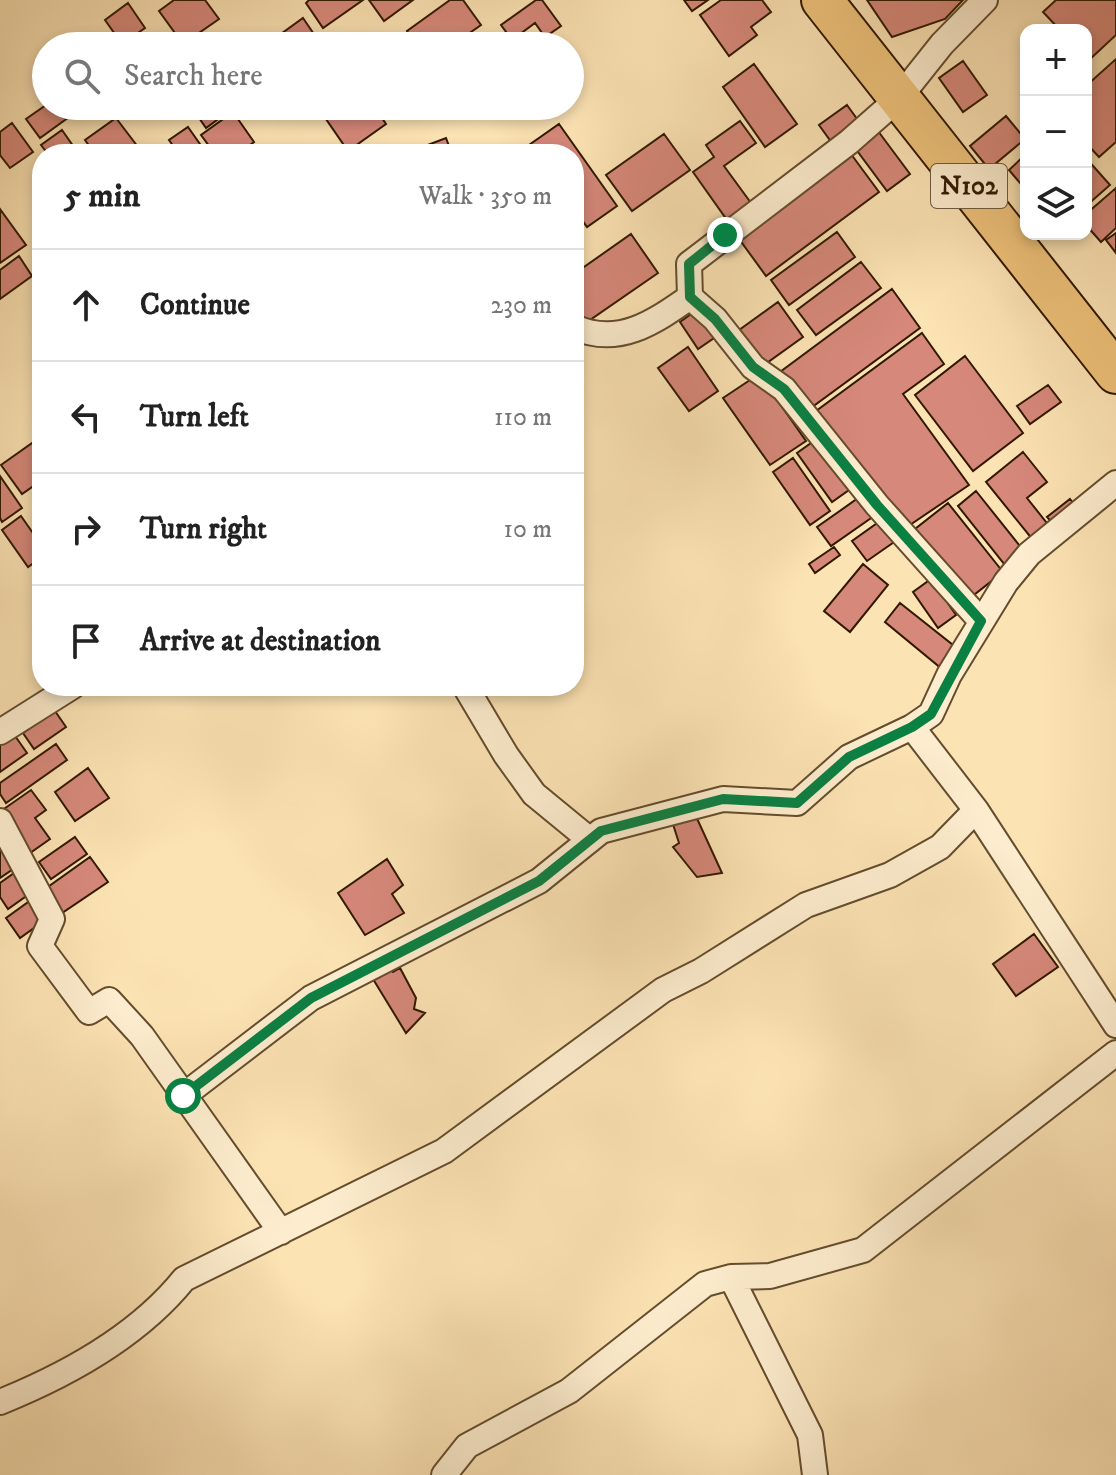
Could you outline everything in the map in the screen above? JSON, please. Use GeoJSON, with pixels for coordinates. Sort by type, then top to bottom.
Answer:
{"type":"FeatureCollection","features":[{"type":"Feature","properties":{"kind":"highway","name":"N102"},"geometry":{"type":"LineString","coordinates":[[822,0],[1116,373]]}},
{"type":"Feature","properties":{"kind":"street"},"geometry":{"type":"LineString","coordinates":[[981,621],[877,505],[784,389],[753,367],[715,319],[690,297],[689,264],[849,142],[899,98],[942,44],[985,0]]}},
{"type":"Feature","properties":{"kind":"street"},"geometry":{"type":"LineString","coordinates":[[584,332],[594,336],[628,334],[690,297]]}},
{"type":"Feature","properties":{"kind":"street"},"geometry":{"type":"LineString","coordinates":[[183,1096],[311,998],[539,881],[601,831],[723,799],[797,803],[849,757],[912,727],[931,714],[981,621],[1029,554],[1116,483]]}},
{"type":"Feature","properties":{"kind":"street"},"geometry":{"type":"LineString","coordinates":[[0,732],[57,696]]}},
{"type":"Feature","properties":{"kind":"street"},"geometry":{"type":"LineString","coordinates":[[471,696],[506,755],[534,794],[590,840]]}},
{"type":"Feature","properties":{"kind":"street"},"geometry":{"type":"LineString","coordinates":[[912,727],[976,810],[1116,1025]]}},
{"type":"Feature","properties":{"kind":"street"},"geometry":{"type":"LineString","coordinates":[[0,1402],[55,1378],[101,1350],[155,1309],[184,1279],[444,1151],[663,990],[701,971],[806,905],[890,875],[940,847],[976,810]]}},
{"type":"Feature","properties":{"kind":"street"},"geometry":{"type":"LineString","coordinates":[[0,821],[52,919],[40,946],[89,1012],[109,1000],[123,1014],[281,1232]]}},
{"type":"Feature","properties":{"kind":"street"},"geometry":{"type":"LineString","coordinates":[[444,1475],[467,1446],[569,1391],[705,1284],[731,1277],[770,1276],[863,1250],[1116,1053]]}},
{"type":"Feature","properties":{"kind":"street"},"geometry":{"type":"LineString","coordinates":[[731,1277],[810,1435],[815,1475]]}},
{"type":"Feature","properties":{"kind":"building"},"geometry":{"type":"Polygon","coordinates":[[[174,0],[205,0],[219,19],[200,32],[174,32],[159,11],[174,0]]]}},
{"type":"Feature","properties":{"kind":"building"},"geometry":{"type":"Polygon","coordinates":[[[309,0],[363,0],[323,28],[306,3],[309,0]]]}},
{"type":"Feature","properties":{"kind":"building"},"geometry":{"type":"Polygon","coordinates":[[[369,0],[413,0],[384,21],[369,0]]]}},
{"type":"Feature","properties":{"kind":"building"},"geometry":{"type":"Polygon","coordinates":[[[450,0],[463,0],[481,25],[471,32],[407,31],[450,0]]]}},
{"type":"Feature","properties":{"kind":"building"},"geometry":{"type":"Polygon","coordinates":[[[536,0],[542,0],[561,26],[552,32],[541,32],[535,23],[523,32],[506,32],[501,25],[536,0]]]}},
{"type":"Feature","properties":{"kind":"building"},"geometry":{"type":"Polygon","coordinates":[[[684,0],[708,0],[692,11],[684,0]]]}},
{"type":"Feature","properties":{"kind":"building"},"geometry":{"type":"Polygon","coordinates":[[[721,0],[762,0],[771,12],[751,27],[757,35],[729,56],[700,15],[721,0]]]}},
{"type":"Feature","properties":{"kind":"building"},"geometry":{"type":"Polygon","coordinates":[[[867,0],[963,0],[945,19],[892,37],[867,0]]]}},
{"type":"Feature","properties":{"kind":"building"},"geometry":{"type":"Polygon","coordinates":[[[1056,0],[1116,0],[1116,35],[1092,57],[1092,24],[1054,24],[1043,12],[1056,0]]]}},
{"type":"Feature","properties":{"kind":"building"},"geometry":{"type":"Polygon","coordinates":[[[128,3],[145,28],[139,32],[114,32],[105,20],[128,3]]]}},
{"type":"Feature","properties":{"kind":"building"},"geometry":{"type":"Polygon","coordinates":[[[303,18],[312,32],[284,32],[303,18]]]}},
{"type":"Feature","properties":{"kind":"building"},"geometry":{"type":"Polygon","coordinates":[[[1116,59],[1116,142],[1099,157],[1092,149],[1092,81],[1116,59]]]}},
{"type":"Feature","properties":{"kind":"building"},"geometry":{"type":"Polygon","coordinates":[[[963,61],[987,95],[963,112],[939,78],[963,61]]]}},
{"type":"Feature","properties":{"kind":"building"},"geometry":{"type":"Polygon","coordinates":[[[754,64],[797,124],[765,147],[723,87],[754,64]]]}},
{"type":"Feature","properties":{"kind":"building"},"geometry":{"type":"Polygon","coordinates":[[[847,105],[860,123],[832,143],[819,125],[847,105]]]}},
{"type":"Feature","properties":{"kind":"building"},"geometry":{"type":"Polygon","coordinates":[[[32,115],[32,120],[65,120],[40,138],[26,119],[32,115]]]}},
{"type":"Feature","properties":{"kind":"building"},"geometry":{"type":"Polygon","coordinates":[[[1006,116],[1020,133],[1020,143],[989,169],[970,146],[1006,116]]]}},
{"type":"Feature","properties":{"kind":"building"},"geometry":{"type":"Polygon","coordinates":[[[118,120],[136,144],[88,144],[85,140],[118,120]]]}},
{"type":"Feature","properties":{"kind":"building"},"geometry":{"type":"Polygon","coordinates":[[[201,120],[217,120],[206,128],[201,120]]]}},
{"type":"Feature","properties":{"kind":"building"},"geometry":{"type":"Polygon","coordinates":[[[222,120],[239,120],[254,142],[208,144],[201,135],[222,120]]]}},
{"type":"Feature","properties":{"kind":"building"},"geometry":{"type":"Polygon","coordinates":[[[327,120],[383,120],[386,124],[358,144],[343,144],[327,120]]]}},
{"type":"Feature","properties":{"kind":"building"},"geometry":{"type":"Polygon","coordinates":[[[740,121],[756,143],[724,166],[751,203],[727,220],[693,172],[714,157],[706,145],[740,121]]]}},
{"type":"Feature","properties":{"kind":"building"},"geometry":{"type":"Polygon","coordinates":[[[12,123],[32,153],[10,168],[0,155],[0,132],[12,123]]]}},
{"type":"Feature","properties":{"kind":"building"},"geometry":{"type":"Polygon","coordinates":[[[559,124],[573,144],[530,144],[559,124]]]}},
{"type":"Feature","properties":{"kind":"building"},"geometry":{"type":"Polygon","coordinates":[[[188,127],[200,144],[172,144],[169,140],[188,127]]]}},
{"type":"Feature","properties":{"kind":"building"},"geometry":{"type":"Polygon","coordinates":[[[62,130],[72,144],[42,144],[62,130]]]}},
{"type":"Feature","properties":{"kind":"building"},"geometry":{"type":"Polygon","coordinates":[[[878,131],[910,174],[887,191],[855,148],[878,131]]]}},
{"type":"Feature","properties":{"kind":"building"},"geometry":{"type":"Polygon","coordinates":[[[664,134],[690,170],[632,211],[606,175],[664,134]]]}},
{"type":"Feature","properties":{"kind":"building"},"geometry":{"type":"Polygon","coordinates":[[[446,138],[448,144],[430,144],[446,138]]]}},
{"type":"Feature","properties":{"kind":"building"},"geometry":{"type":"Polygon","coordinates":[[[848,150],[879,192],[766,276],[734,232],[848,150]]]}},
{"type":"Feature","properties":{"kind":"building"},"geometry":{"type":"Polygon","coordinates":[[[584,159],[617,206],[587,227],[584,223],[584,159]]]}},
{"type":"Feature","properties":{"kind":"building"},"geometry":{"type":"Polygon","coordinates":[[[1020,160],[1020,183],[1009,170],[1020,160]]]}},
{"type":"Feature","properties":{"kind":"building"},"geometry":{"type":"Polygon","coordinates":[[[1092,165],[1110,185],[1092,201],[1092,165]]]}},
{"type":"Feature","properties":{"kind":"building"},"geometry":{"type":"Polygon","coordinates":[[[1116,188],[1116,228],[1101,242],[1092,232],[1092,209],[1116,188]]]}},
{"type":"Feature","properties":{"kind":"building"},"geometry":{"type":"Polygon","coordinates":[[[0,209],[26,245],[0,263],[0,209]]]}},
{"type":"Feature","properties":{"kind":"building"},"geometry":{"type":"Polygon","coordinates":[[[837,232],[855,257],[789,305],[771,280],[837,232]]]}},
{"type":"Feature","properties":{"kind":"building"},"geometry":{"type":"Polygon","coordinates":[[[1116,233],[1116,253],[1106,240],[1116,233]]]}},
{"type":"Feature","properties":{"kind":"building"},"geometry":{"type":"Polygon","coordinates":[[[631,234],[658,273],[587,322],[584,318],[584,267],[631,234]]]}},
{"type":"Feature","properties":{"kind":"building"},"geometry":{"type":"Polygon","coordinates":[[[19,256],[32,276],[0,299],[0,270],[19,256]]]}},
{"type":"Feature","properties":{"kind":"building"},"geometry":{"type":"Polygon","coordinates":[[[861,262],[881,288],[816,335],[797,310],[861,262]]]}},
{"type":"Feature","properties":{"kind":"building"},"geometry":{"type":"Polygon","coordinates":[[[892,289],[920,328],[808,410],[780,372],[892,289]]]}},
{"type":"Feature","properties":{"kind":"building"},"geometry":{"type":"Polygon","coordinates":[[[778,302],[803,337],[760,368],[735,333],[778,302]]]}},
{"type":"Feature","properties":{"kind":"building"},"geometry":{"type":"Polygon","coordinates":[[[698,309],[717,336],[698,349],[680,322],[698,309]]]}},
{"type":"Feature","properties":{"kind":"building"},"geometry":{"type":"Polygon","coordinates":[[[922,333],[944,364],[903,394],[969,485],[904,529],[812,414],[922,333]]]}},
{"type":"Feature","properties":{"kind":"building"},"geometry":{"type":"Polygon","coordinates":[[[688,347],[718,391],[689,411],[658,368],[688,347]]]}},
{"type":"Feature","properties":{"kind":"building"},"geometry":{"type":"Polygon","coordinates":[[[965,356],[1023,433],[973,471],[915,395],[965,356]]]}},
{"type":"Feature","properties":{"kind":"building"},"geometry":{"type":"Polygon","coordinates":[[[759,374],[806,441],[770,465],[723,398],[759,374]]]}},
{"type":"Feature","properties":{"kind":"building"},"geometry":{"type":"Polygon","coordinates":[[[1048,385],[1061,402],[1030,424],[1017,406],[1048,385]]]}},
{"type":"Feature","properties":{"kind":"building"},"geometry":{"type":"Polygon","coordinates":[[[814,441],[849,490],[832,502],[797,453],[814,441]]]}},
{"type":"Feature","properties":{"kind":"building"},"geometry":{"type":"Polygon","coordinates":[[[32,443],[32,487],[22,494],[1,465],[32,443]]]}},
{"type":"Feature","properties":{"kind":"building"},"geometry":{"type":"Polygon","coordinates":[[[1023,452],[1047,482],[1027,498],[1050,527],[1033,540],[986,482],[1023,452]]]}},
{"type":"Feature","properties":{"kind":"building"},"geometry":{"type":"Polygon","coordinates":[[[793,458],[830,511],[810,525],[773,472],[793,458]]]}},
{"type":"Feature","properties":{"kind":"building"},"geometry":{"type":"Polygon","coordinates":[[[0,476],[22,508],[2,522],[0,518],[0,476]]]}},
{"type":"Feature","properties":{"kind":"building"},"geometry":{"type":"Polygon","coordinates":[[[976,491],[1023,550],[1005,565],[958,506],[976,491]]]}},
{"type":"Feature","properties":{"kind":"building"},"geometry":{"type":"Polygon","coordinates":[[[861,496],[874,516],[831,546],[817,527],[861,496]]]}},
{"type":"Feature","properties":{"kind":"building"},"geometry":{"type":"Polygon","coordinates":[[[1070,499],[1078,509],[1056,527],[1047,517],[1070,499]]]}},
{"type":"Feature","properties":{"kind":"building"},"geometry":{"type":"Polygon","coordinates":[[[948,503],[1003,572],[970,598],[915,529],[948,503]]]}},
{"type":"Feature","properties":{"kind":"building"},"geometry":{"type":"Polygon","coordinates":[[[21,516],[32,532],[32,564],[28,567],[2,530],[21,516]]]}},
{"type":"Feature","properties":{"kind":"building"},"geometry":{"type":"Polygon","coordinates":[[[883,519],[897,540],[867,561],[852,541],[883,519]]]}},
{"type":"Feature","properties":{"kind":"building"},"geometry":{"type":"Polygon","coordinates":[[[834,547],[840,555],[815,573],[809,564],[834,547]]]}},
{"type":"Feature","properties":{"kind":"building"},"geometry":{"type":"Polygon","coordinates":[[[863,564],[888,585],[850,632],[824,611],[863,564]]]}},
{"type":"Feature","properties":{"kind":"building"},"geometry":{"type":"Polygon","coordinates":[[[931,579],[956,615],[938,628],[913,592],[931,579]]]}},
{"type":"Feature","properties":{"kind":"building"},"geometry":{"type":"Polygon","coordinates":[[[900,603],[958,649],[942,669],[885,622],[900,603]]]}},
{"type":"Feature","properties":{"kind":"building"},"geometry":{"type":"Polygon","coordinates":[[[55,711],[66,727],[34,749],[23,733],[55,711]]]}},
{"type":"Feature","properties":{"kind":"building"},"geometry":{"type":"Polygon","coordinates":[[[13,733],[27,753],[0,772],[0,742],[13,733]]]}},
{"type":"Feature","properties":{"kind":"building"},"geometry":{"type":"Polygon","coordinates":[[[56,744],[67,760],[6,803],[0,794],[0,783],[56,744]]]}},
{"type":"Feature","properties":{"kind":"building"},"geometry":{"type":"Polygon","coordinates":[[[88,768],[109,798],[75,821],[55,792],[88,768]]]}},
{"type":"Feature","properties":{"kind":"building"},"geometry":{"type":"Polygon","coordinates":[[[31,790],[46,810],[35,818],[50,839],[30,853],[1,811],[31,790]]]}},
{"type":"Feature","properties":{"kind":"building"},"geometry":{"type":"Polygon","coordinates":[[[694,812],[722,873],[697,877],[673,847],[679,843],[671,818],[694,812]]]}},
{"type":"Feature","properties":{"kind":"building"},"geometry":{"type":"Polygon","coordinates":[[[75,837],[87,854],[51,879],[39,862],[75,837]]]}},
{"type":"Feature","properties":{"kind":"building"},"geometry":{"type":"Polygon","coordinates":[[[0,844],[19,865],[0,878],[0,844]]]}},
{"type":"Feature","properties":{"kind":"building"},"geometry":{"type":"Polygon","coordinates":[[[90,857],[108,882],[62,913],[45,889],[90,857]]]}},
{"type":"Feature","properties":{"kind":"building"},"geometry":{"type":"Polygon","coordinates":[[[387,859],[403,885],[392,894],[404,913],[365,935],[338,893],[387,859]]]}},
{"type":"Feature","properties":{"kind":"building"},"geometry":{"type":"Polygon","coordinates":[[[17,871],[32,892],[8,909],[0,897],[0,883],[17,871]]]}},
{"type":"Feature","properties":{"kind":"building"},"geometry":{"type":"Polygon","coordinates":[[[31,900],[45,920],[20,938],[6,918],[31,900]]]}},
{"type":"Feature","properties":{"kind":"building"},"geometry":{"type":"Polygon","coordinates":[[[1034,934],[1058,967],[1016,996],[993,964],[1034,934]]]}},
{"type":"Feature","properties":{"kind":"building"},"geometry":{"type":"Polygon","coordinates":[[[389,967],[393,972],[400,968],[416,998],[414,1009],[425,1013],[406,1033],[373,979],[389,967]]]}},
{"type":"Feature","properties":{"kind":"route"},"geometry":{"type":"LineString","coordinates":[[183,1096],[280,1025],[311,998],[419,939],[539,881],[601,831],[723,799],[797,803],[849,757],[912,727],[931,714],[949,675],[981,621],[877,505],[784,389],[753,367],[715,319],[690,297],[689,264],[725,235]]}}]}
